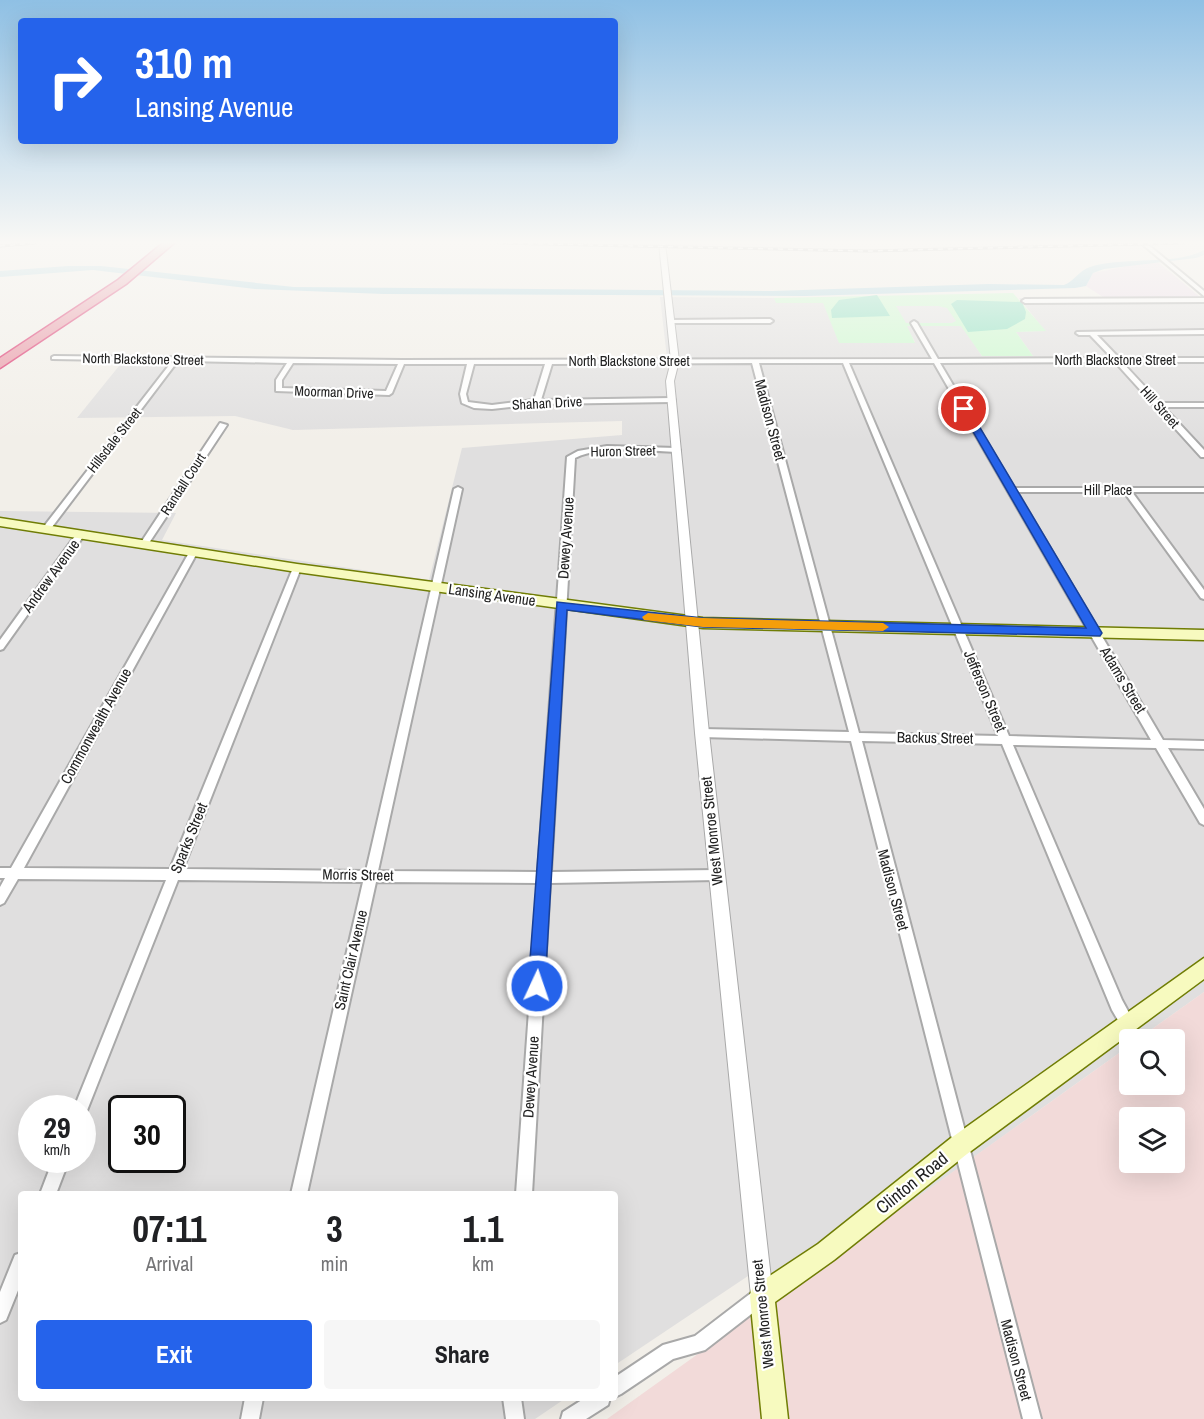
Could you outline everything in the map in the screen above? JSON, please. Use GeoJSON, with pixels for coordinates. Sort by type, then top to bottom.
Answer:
{"type":"FeatureCollection","features":[{"type":"Feature","properties":{"kind":"highway"},"geometry":{"type":"LineString","coordinates":[[0,351],[64,309]]}},
{"type":"Feature","properties":{"kind":"highway"},"geometry":{"type":"LineString","coordinates":[[0,364],[82,309]]}},
{"type":"Feature","properties":{"kind":"main road","name":"Lansing Avenue"},"geometry":{"type":"LineString","coordinates":[[0,522],[297,568],[693,621],[1204,635]]}},
{"type":"Feature","properties":{"kind":"main road","name":"Clinton Road"},"geometry":{"type":"LineString","coordinates":[[762,1296],[826,1252],[959,1146],[1204,967]]}},
{"type":"Feature","properties":{"kind":"main road","name":"West Monroe Street"},"geometry":{"type":"LineString","coordinates":[[762,1296],[775,1419]]}},
{"type":"Feature","properties":{"kind":"street","name":"West Monroe Street"},"geometry":{"type":"LineString","coordinates":[[670,309],[675,361],[670,381],[702,733],[762,1296]]}},
{"type":"Feature","properties":{"kind":"street"},"geometry":{"type":"LineString","coordinates":[[671,322],[770,321]]}},
{"type":"Feature","properties":{"kind":"street","name":"Adams Street"},"geometry":{"type":"LineString","coordinates":[[914,323],[1204,820]]}},
{"type":"Feature","properties":{"kind":"street"},"geometry":{"type":"LineString","coordinates":[[1079,333],[1204,333]]}},
{"type":"Feature","properties":{"kind":"street","name":"Hill Street"},"geometry":{"type":"LineString","coordinates":[[1092,333],[1204,455]]}},
{"type":"Feature","properties":{"kind":"street","name":"North Blackstone Street"},"geometry":{"type":"LineString","coordinates":[[54,358],[291,362],[1204,360]]}},
{"type":"Feature","properties":{"kind":"street","name":"Hillsdale Street"},"geometry":{"type":"LineString","coordinates":[[46,529],[172,365],[188,360]]}},
{"type":"Feature","properties":{"kind":"street","name":"Jefferson Street"},"geometry":{"type":"LineString","coordinates":[[845,360],[960,628],[1117,1005],[1127,1022]]}},
{"type":"Feature","properties":{"kind":"street"},"geometry":{"type":"LineString","coordinates":[[537,402],[549,361]]}},
{"type":"Feature","properties":{"kind":"street","name":"Madison Street"},"geometry":{"type":"LineString","coordinates":[[755,361],[1032,1419]]}},
{"type":"Feature","properties":{"kind":"street","name":"Moorman Drive"},"geometry":{"type":"LineString","coordinates":[[291,362],[279,380],[278,390],[389,393],[402,362]]}},
{"type":"Feature","properties":{"kind":"street","name":"Shahan Drive"},"geometry":{"type":"LineString","coordinates":[[471,362],[463,394],[465,403],[489,407],[537,402],[672,400]]}},
{"type":"Feature","properties":{"kind":"street"},"geometry":{"type":"LineString","coordinates":[[1159,405],[1204,405]]}},
{"type":"Feature","properties":{"kind":"street","name":"Randall Court"},"geometry":{"type":"LineString","coordinates":[[144,544],[222,425]]}},
{"type":"Feature","properties":{"kind":"street","name":"Huron Street"},"geometry":{"type":"LineString","coordinates":[[571,458],[578,453],[594,449],[676,450]]}},
{"type":"Feature","properties":{"kind":"street","name":"Dewey Avenue"},"geometry":{"type":"LineString","coordinates":[[524,1191],[571,458]]}},
{"type":"Feature","properties":{"kind":"street","name":"Saint Clair Avenue"},"geometry":{"type":"LineString","coordinates":[[300,1191],[434,586],[458,489]]}},
{"type":"Feature","properties":{"kind":"street","name":"Hill Place"},"geometry":{"type":"LineString","coordinates":[[1011,490],[1204,490]]}},
{"type":"Feature","properties":{"kind":"street"},"geometry":{"type":"LineString","coordinates":[[1126,490],[1204,596]]}},
{"type":"Feature","properties":{"kind":"street","name":"Andrew Avenue"},"geometry":{"type":"LineString","coordinates":[[0,647],[81,534]]}},
{"type":"Feature","properties":{"kind":"street","name":"Commonwealth Avenue"},"geometry":{"type":"LineString","coordinates":[[0,899],[193,553]]}},
{"type":"Feature","properties":{"kind":"street","name":"Sparks Street"},"geometry":{"type":"LineString","coordinates":[[86,1095],[297,568]]}},
{"type":"Feature","properties":{"kind":"street","name":"Backus Street"},"geometry":{"type":"LineString","coordinates":[[702,733],[1204,746]]}},
{"type":"Feature","properties":{"kind":"street","name":"Morris Street"},"geometry":{"type":"LineString","coordinates":[[0,873],[543,878],[717,875]]}},
{"type":"Feature","properties":{"kind":"street"},"geometry":{"type":"LineString","coordinates":[[49,1191],[56,1173]]}},
{"type":"Feature","properties":{"kind":"street"},"geometry":{"type":"LineString","coordinates":[[0,1314],[18,1269]]}},
{"type":"Feature","properties":{"kind":"street","name":"Clinton Road"},"geometry":{"type":"LineString","coordinates":[[618,1386],[669,1351],[699,1344],[762,1296]]}},
{"type":"Feature","properties":{"kind":"street"},"geometry":{"type":"LineString","coordinates":[[250,1419],[253,1401]]}},
{"type":"Feature","properties":{"kind":"street"},"geometry":{"type":"LineString","coordinates":[[512,1401],[515,1419]]}},
{"type":"Feature","properties":{"kind":"street"},"geometry":{"type":"LineString","coordinates":[[570,1419],[597,1401]]}},
{"type":"Feature","properties":{"kind":"shaded area"},"geometry":{"type":"Polygon","coordinates":[[[661,309],[838,309],[915,342],[906,326],[962,326],[982,356],[1033,356],[1016,332],[1045,331],[1028,309],[1204,309],[1204,992],[1152,1029],[1119,1029],[1119,1053],[781,1295],[748,1276],[618,1363],[618,1191],[18,1191],[18,1401],[562,1401],[535,1419],[0,1419],[0,511],[176,513],[162,540],[429,580],[462,448],[622,435],[622,421],[293,430],[235,416],[77,418],[123,361],[667,358],[661,309]]]}},
{"type":"Feature","properties":{"kind":"shaded area"},"geometry":{"type":"Polygon","coordinates":[[[898,309],[948,309],[956,321],[952,323],[906,323],[898,309]]]}},
{"type":"Feature","properties":{"kind":"shaded area"},"geometry":{"type":"Polygon","coordinates":[[[1204,992],[1204,1419],[607,1419],[1119,1053],[1119,1095],[1185,1095],[1185,1029],[1152,1029],[1204,992]]]}},
{"type":"Feature","properties":{"kind":"green space"},"geometry":{"type":"Polygon","coordinates":[[[825,309],[1027,309],[1046,331],[1016,332],[1033,356],[982,356],[961,326],[907,326],[915,343],[839,343],[825,309]]]}},
{"type":"Feature","properties":{"kind":"green space"},"geometry":{"type":"Polygon","coordinates":[[[886,309],[890,316],[832,318],[831,310],[886,309]]]}},
{"type":"Feature","properties":{"kind":"green space"},"geometry":{"type":"Polygon","coordinates":[[[954,309],[1025,309],[1026,312],[1025,319],[1007,329],[968,332],[954,309]]]}},
{"type":"Feature","properties":{"kind":"slow traffic"},"geometry":{"type":"LineString","coordinates":[[648,617],[703,623],[883,627]]}},
{"type":"Feature","properties":{"kind":"route"},"geometry":{"type":"LineString","coordinates":[[537,986],[561,605],[703,623],[1095,633],[964,409]]}}]}
